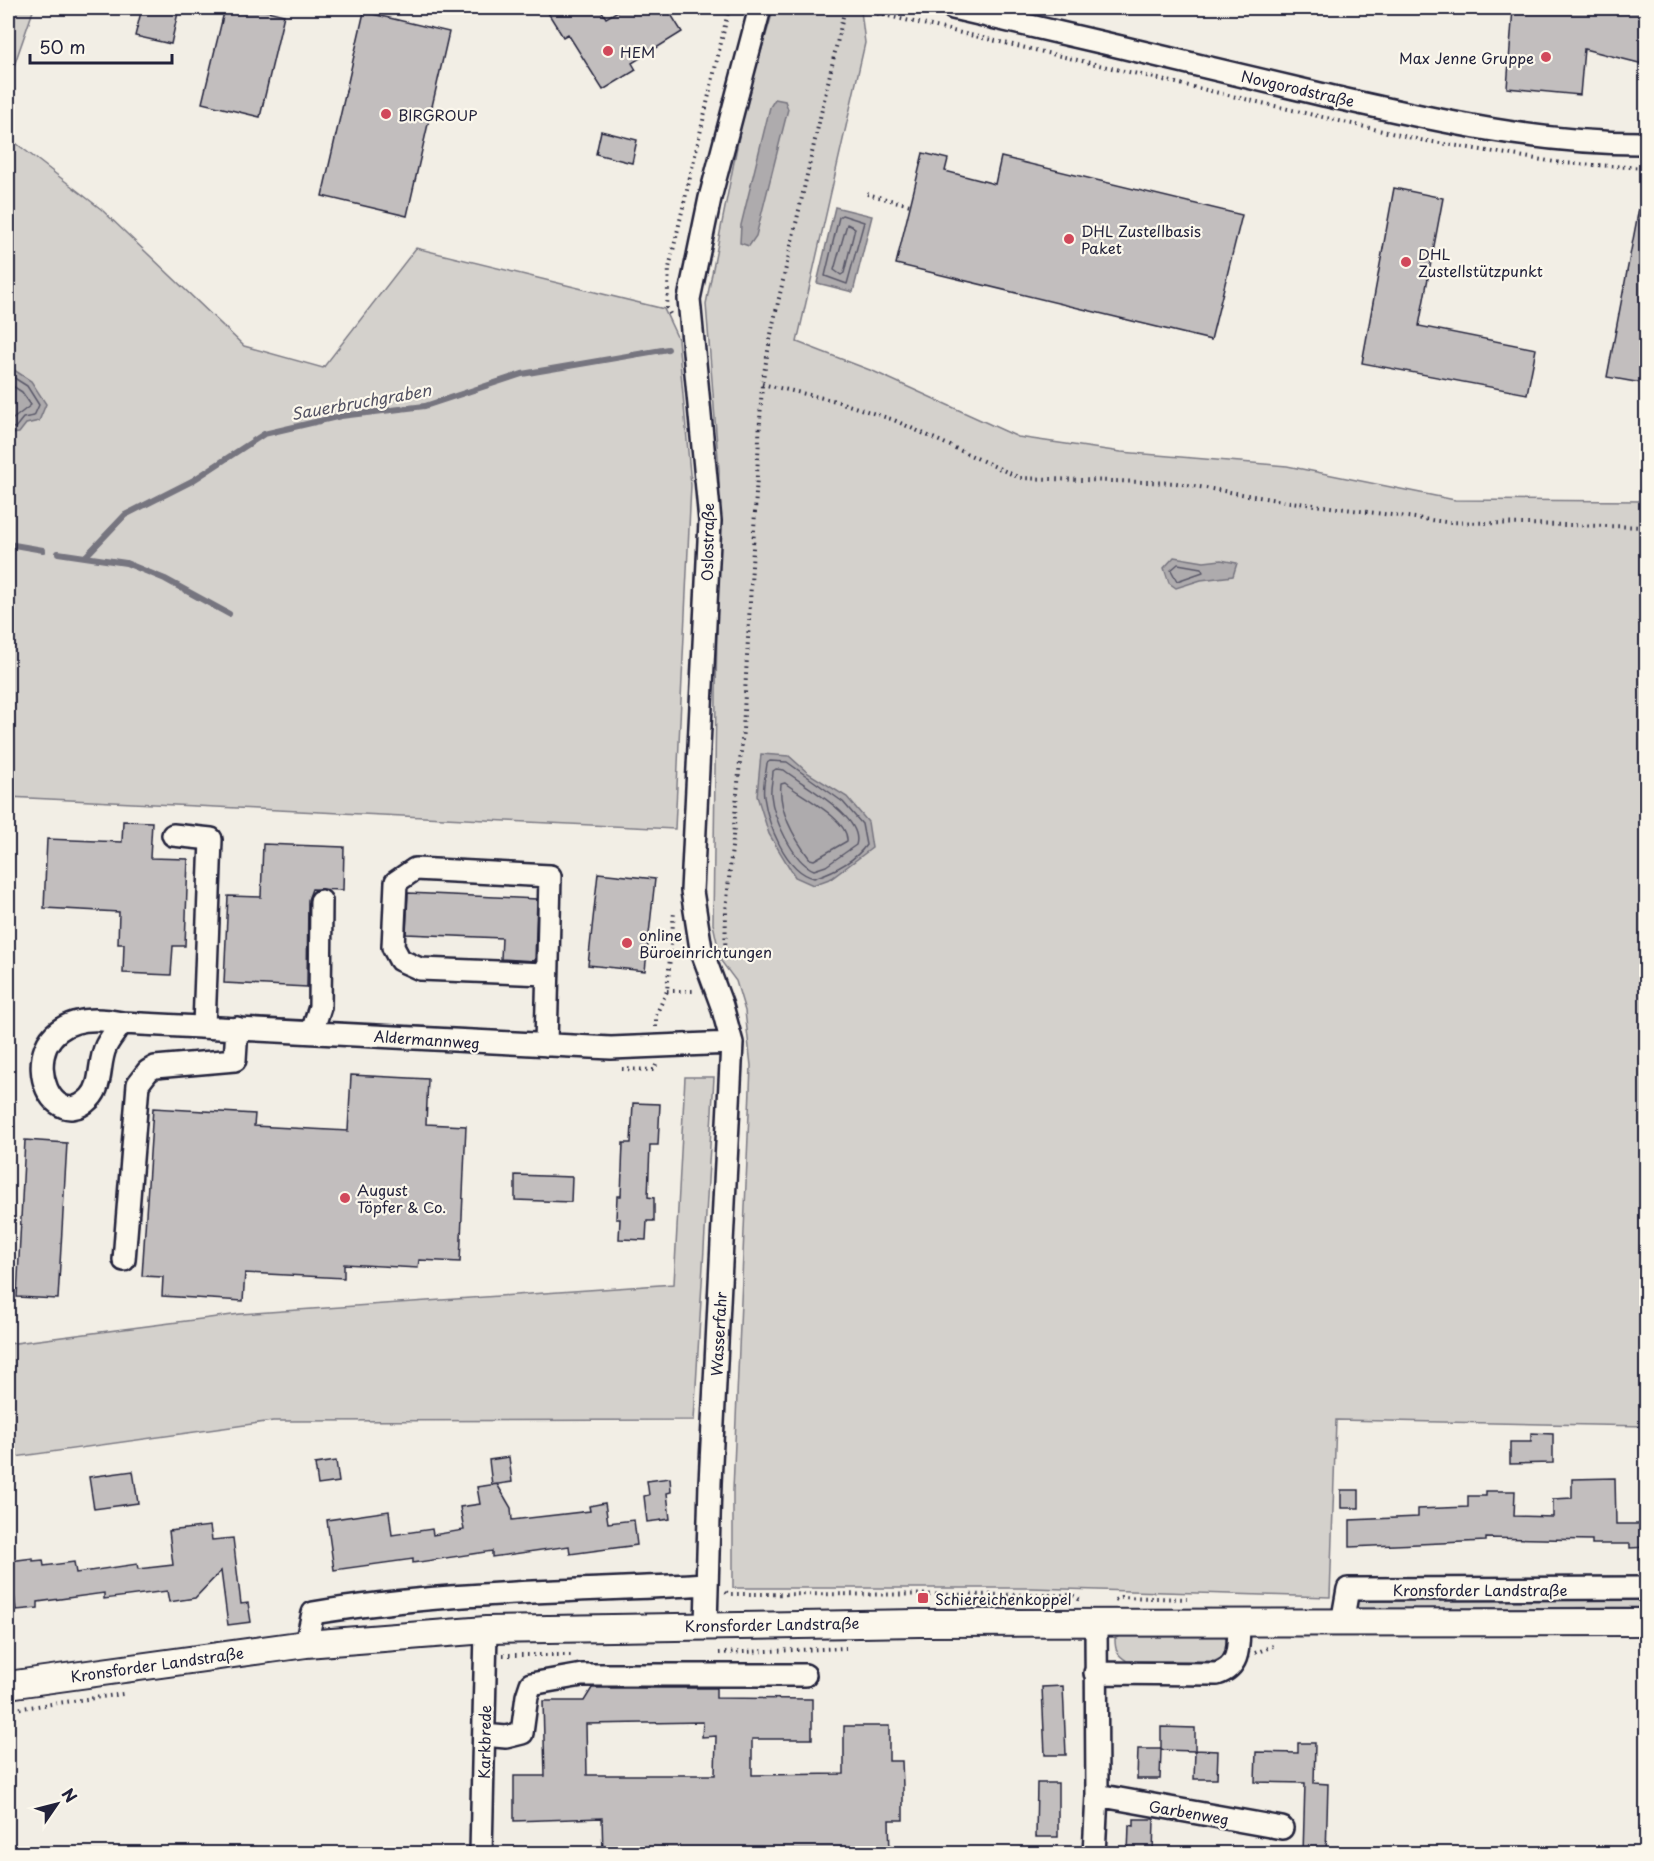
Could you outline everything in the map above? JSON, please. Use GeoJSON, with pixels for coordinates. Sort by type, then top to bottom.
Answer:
{"type":"FeatureCollection","features":[{"type":"Feature","properties":{"kind":"main road","name":"Kronsforder Landstraße"},"geometry":{"type":"LineString","coordinates":[[8,1685],[306,1644],[486,1642],[706,1625],[1647,1622]]}},
{"type":"Feature","properties":{"kind":"street","name":"Oslostraße"},"geometry":{"type":"LineString","coordinates":[[732,1043],[716,988],[701,949],[692,891],[710,521],[689,299],[710,198],[760,8]]}},
{"type":"Feature","properties":{"kind":"street","name":"Novgorodstraße"},"geometry":{"type":"LineString","coordinates":[[953,8],[1377,107],[1468,125],[1567,140],[1647,143]]}},
{"type":"Feature","properties":{"kind":"street"},"geometry":{"type":"LineString","coordinates":[[173,835],[211,839],[204,1026]]}},
{"type":"Feature","properties":{"kind":"street"},"geometry":{"type":"LineString","coordinates":[[546,974],[420,969],[400,960],[393,947],[396,882],[415,869],[550,876],[546,1045]]}},
{"type":"Feature","properties":{"kind":"street"},"geometry":{"type":"LineString","coordinates":[[312,1032],[320,1007],[321,901]]}},
{"type":"Feature","properties":{"kind":"street","name":"Aldermannweg"},"geometry":{"type":"LineString","coordinates":[[122,1023],[106,1046],[95,1091],[89,1099],[69,1107],[58,1106],[42,1095],[37,1086],[33,1059],[38,1039],[45,1030],[56,1023],[80,1018],[122,1023],[611,1048],[732,1043]]}},
{"type":"Feature","properties":{"kind":"street"},"geometry":{"type":"LineString","coordinates":[[124,1260],[138,1084],[155,1066],[235,1060],[237,1028]]}},
{"type":"Feature","properties":{"kind":"street","name":"Wasserfahr"},"geometry":{"type":"LineString","coordinates":[[706,1625],[715,1586],[732,1043]]}},
{"type":"Feature","properties":{"kind":"street"},"geometry":{"type":"LineString","coordinates":[[306,1644],[313,1613],[369,1603],[536,1591],[715,1586]]}},
{"type":"Feature","properties":{"kind":"street","name":"Kronsforder Landstraße"},"geometry":{"type":"LineString","coordinates":[[1342,1623],[1348,1589],[1647,1588]]}},
{"type":"Feature","properties":{"kind":"street"},"geometry":{"type":"LineString","coordinates":[[1094,1854],[1097,1795],[1096,1624]]}},
{"type":"Feature","properties":{"kind":"street"},"geometry":{"type":"LineString","coordinates":[[1095,1673],[1216,1674],[1228,1671],[1236,1661],[1239,1624]]}},
{"type":"Feature","properties":{"kind":"street","name":"Karkbrede"},"geometry":{"type":"LineString","coordinates":[[481,1854],[486,1642]]}},
{"type":"Feature","properties":{"kind":"street"},"geometry":{"type":"LineString","coordinates":[[484,1735],[506,1737],[522,1733],[526,1696],[531,1684],[582,1675],[805,1675]]}},
{"type":"Feature","properties":{"kind":"street","name":"Garbenweg"},"geometry":{"type":"LineString","coordinates":[[1097,1795],[1282,1828]]}},
{"type":"Feature","properties":{"kind":"path"},"geometry":{"type":"LineString","coordinates":[[672,318],[667,308],[669,268],[729,8]]}},
{"type":"Feature","properties":{"kind":"path"},"geometry":{"type":"LineString","coordinates":[[725,958],[726,911],[743,730],[762,384],[772,329],[845,8]]}},
{"type":"Feature","properties":{"kind":"path"},"geometry":{"type":"LineString","coordinates":[[867,194],[910,205]]}},
{"type":"Feature","properties":{"kind":"path"},"geometry":{"type":"LineString","coordinates":[[762,384],[836,401],[894,420],[1020,478],[1176,483],[1282,501],[1446,522],[1647,527]]}},
{"type":"Feature","properties":{"kind":"path"},"geometry":{"type":"LineString","coordinates":[[616,1068],[655,1070],[657,1015],[667,991],[674,905]]}},
{"type":"Feature","properties":{"kind":"path"},"geometry":{"type":"LineString","coordinates":[[667,991],[691,992],[716,988]]}},
{"type":"Feature","properties":{"kind":"path"},"geometry":{"type":"LineString","coordinates":[[715,1586],[728,1594],[1072,1594]]}},
{"type":"Feature","properties":{"kind":"path"},"geometry":{"type":"LineString","coordinates":[[486,1642],[576,1655]]}},
{"type":"Feature","properties":{"kind":"path"},"geometry":{"type":"LineString","coordinates":[[715,1653],[853,1648]]}},
{"type":"Feature","properties":{"kind":"path"},"geometry":{"type":"LineString","coordinates":[[8,1710],[124,1693]]}},
{"type":"Feature","properties":{"kind":"shaded area"},"geometry":{"type":"Polygon","coordinates":[[[8,8],[34,8],[8,83],[8,8]]]}},
{"type":"Feature","properties":{"kind":"shaded area"},"geometry":{"type":"Polygon","coordinates":[[[778,8],[845,8],[861,11],[865,43],[797,342],[875,372],[1018,437],[1121,452],[1287,466],[1455,500],[1646,501],[1646,1426],[1336,1420],[1330,1597],[1032,1588],[733,1588],[733,1490],[751,1066],[745,1011],[736,981],[721,961],[713,924],[719,470],[706,304],[745,106],[773,11],[778,8]]]}},
{"type":"Feature","properties":{"kind":"shaded area"},"geometry":{"type":"Polygon","coordinates":[[[8,137],[101,209],[244,346],[323,368],[416,248],[664,309],[678,339],[691,485],[675,829],[8,797],[8,137]]]}},
{"type":"Feature","properties":{"kind":"shaded area"},"geometry":{"type":"Polygon","coordinates":[[[685,1077],[714,1077],[694,1420],[273,1421],[8,1458],[8,1344],[240,1314],[674,1284],[685,1077]]]}},
{"type":"Feature","properties":{"kind":"shaded area"},"geometry":{"type":"Polygon","coordinates":[[[1646,1595],[1646,1607],[1360,1609],[1354,1605],[1354,1599],[1646,1595]]]}},
{"type":"Feature","properties":{"kind":"shaded area"},"geometry":{"type":"Polygon","coordinates":[[[1121,1635],[1225,1635],[1228,1648],[1223,1657],[1215,1661],[1127,1661],[1117,1652],[1115,1646],[1115,1639],[1121,1635]]]}},
{"type":"Feature","properties":{"kind":"water"},"geometry":{"type":"Polygon","coordinates":[[[775,99],[785,101],[788,109],[756,236],[749,246],[740,243],[741,225],[770,107],[775,99]]]}},
{"type":"Feature","properties":{"kind":"water"},"geometry":{"type":"Polygon","coordinates":[[[835,207],[872,216],[853,292],[817,283],[835,207]]]}},
{"type":"Feature","properties":{"kind":"water"},"geometry":{"type":"Polygon","coordinates":[[[8,366],[31,381],[46,404],[39,421],[26,424],[19,433],[11,434],[8,431],[8,366]]]}},
{"type":"Feature","properties":{"kind":"water"},"geometry":{"type":"Polygon","coordinates":[[[1174,557],[1204,562],[1221,560],[1237,563],[1233,576],[1201,580],[1176,588],[1169,583],[1164,568],[1174,557]]]}},
{"type":"Feature","properties":{"kind":"water"},"geometry":{"type":"Polygon","coordinates":[[[761,754],[789,756],[808,773],[847,797],[868,822],[872,848],[832,878],[813,885],[795,877],[769,834],[757,796],[761,754]]]}},
{"type":"Feature","properties":{"kind":"building"},"geometry":{"type":"Polygon","coordinates":[[[142,8],[179,8],[171,44],[135,36],[142,8]]]}},
{"type":"Feature","properties":{"kind":"building"},"geometry":{"type":"Polygon","coordinates":[[[225,8],[255,8],[284,15],[260,117],[202,103],[225,8]]]}},
{"type":"Feature","properties":{"kind":"building"},"geometry":{"type":"Polygon","coordinates":[[[545,8],[600,8],[606,18],[623,8],[667,8],[682,32],[632,63],[636,70],[603,90],[568,34],[563,37],[545,8]]]}},
{"type":"Feature","properties":{"kind":"building","name":"Max Jenne Gruppe"},"geometry":{"type":"Polygon","coordinates":[[[1513,8],[1647,8],[1647,65],[1584,49],[1580,95],[1507,88],[1513,8]]]}},
{"type":"Feature","properties":{"kind":"building","name":"BIRGROUP"},"geometry":{"type":"Polygon","coordinates":[[[364,12],[449,32],[407,216],[322,196],[364,12]]]}},
{"type":"Feature","properties":{"kind":"building"},"geometry":{"type":"Polygon","coordinates":[[[601,131],[637,140],[632,163],[596,154],[601,131]]]}},
{"type":"Feature","properties":{"kind":"building","name":"DHL Zustellbasis Paket"},"geometry":{"type":"Polygon","coordinates":[[[923,153],[948,159],[945,171],[995,184],[1001,157],[1242,215],[1211,340],[896,264],[923,153]]]}},
{"type":"Feature","properties":{"kind":"building","name":"DHL Zustellstützpunkt"},"geometry":{"type":"Polygon","coordinates":[[[1394,188],[1443,198],[1419,326],[1536,349],[1527,394],[1362,363],[1394,188]]]}},
{"type":"Feature","properties":{"kind":"building"},"geometry":{"type":"Polygon","coordinates":[[[1639,208],[1647,209],[1647,384],[1607,377],[1639,208]]]}},
{"type":"Feature","properties":{"kind":"building"},"geometry":{"type":"Polygon","coordinates":[[[123,821],[152,822],[150,858],[188,859],[185,946],[173,946],[171,975],[123,973],[124,944],[118,944],[119,912],[44,908],[47,839],[122,842],[123,821]]]}},
{"type":"Feature","properties":{"kind":"building"},"geometry":{"type":"Polygon","coordinates":[[[263,844],[344,847],[343,890],[312,889],[308,900],[307,987],[224,983],[228,896],[261,897],[263,844]]]}},
{"type":"Feature","properties":{"kind":"building"},"geometry":{"type":"Polygon","coordinates":[[[598,873],[655,879],[645,971],[588,965],[598,873]]]}},
{"type":"Feature","properties":{"kind":"building"},"geometry":{"type":"Polygon","coordinates":[[[408,893],[537,899],[535,961],[501,959],[502,938],[406,934],[408,893]]]}},
{"type":"Feature","properties":{"kind":"building"},"geometry":{"type":"Polygon","coordinates":[[[351,1075],[428,1079],[426,1124],[466,1126],[460,1262],[419,1260],[418,1268],[344,1264],[344,1278],[245,1273],[243,1301],[162,1296],[163,1277],[142,1276],[153,1108],[255,1114],[254,1126],[348,1131],[351,1075]]]}},
{"type":"Feature","properties":{"kind":"building"},"geometry":{"type":"Polygon","coordinates":[[[633,1103],[660,1104],[658,1145],[650,1145],[648,1197],[654,1198],[654,1221],[647,1221],[646,1240],[619,1239],[620,1219],[616,1219],[617,1196],[621,1196],[623,1143],[631,1143],[633,1103]]]}},
{"type":"Feature","properties":{"kind":"building"},"geometry":{"type":"Polygon","coordinates":[[[25,1140],[67,1143],[58,1299],[17,1297],[25,1140]]]}},
{"type":"Feature","properties":{"kind":"building"},"geometry":{"type":"Polygon","coordinates":[[[515,1175],[572,1177],[571,1202],[515,1200],[515,1175]]]}},
{"type":"Feature","properties":{"kind":"building"},"geometry":{"type":"Polygon","coordinates":[[[1531,1433],[1553,1434],[1553,1463],[1510,1464],[1510,1442],[1531,1442],[1531,1433]]]}},
{"type":"Feature","properties":{"kind":"building"},"geometry":{"type":"Polygon","coordinates":[[[509,1457],[512,1482],[492,1485],[489,1460],[509,1457]]]}},
{"type":"Feature","properties":{"kind":"building"},"geometry":{"type":"Polygon","coordinates":[[[336,1461],[339,1482],[318,1485],[315,1464],[336,1461]]]}},
{"type":"Feature","properties":{"kind":"building"},"geometry":{"type":"Polygon","coordinates":[[[133,1471],[138,1503],[94,1509],[89,1477],[133,1471]]]}},
{"type":"Feature","properties":{"kind":"building"},"geometry":{"type":"Polygon","coordinates":[[[670,1478],[671,1492],[667,1493],[670,1519],[647,1522],[644,1496],[649,1495],[647,1481],[670,1478]]]}},
{"type":"Feature","properties":{"kind":"building"},"geometry":{"type":"Polygon","coordinates":[[[1615,1478],[1616,1524],[1647,1524],[1647,1547],[1630,1548],[1630,1544],[1592,1544],[1592,1540],[1486,1538],[1486,1541],[1350,1547],[1350,1520],[1418,1517],[1418,1509],[1468,1507],[1468,1496],[1486,1496],[1486,1491],[1515,1491],[1514,1516],[1553,1517],[1553,1499],[1572,1498],[1572,1479],[1615,1478]]]}},
{"type":"Feature","properties":{"kind":"building"},"geometry":{"type":"Polygon","coordinates":[[[497,1484],[511,1508],[512,1520],[590,1511],[589,1506],[605,1503],[608,1523],[634,1520],[637,1545],[570,1554],[569,1546],[492,1557],[492,1551],[413,1563],[413,1559],[334,1570],[327,1520],[389,1511],[392,1535],[432,1529],[433,1535],[464,1530],[460,1507],[480,1504],[477,1487],[497,1484]]]}},
{"type":"Feature","properties":{"kind":"building"},"geometry":{"type":"Polygon","coordinates":[[[1341,1490],[1359,1490],[1359,1508],[1341,1508],[1341,1490]]]}},
{"type":"Feature","properties":{"kind":"building"},"geometry":{"type":"Polygon","coordinates":[[[210,1526],[212,1540],[233,1538],[241,1604],[248,1603],[251,1622],[228,1625],[221,1571],[195,1598],[169,1602],[167,1591],[104,1599],[104,1593],[38,1602],[38,1608],[16,1610],[10,1561],[33,1558],[33,1561],[43,1560],[44,1566],[74,1562],[76,1573],[137,1564],[138,1569],[173,1565],[169,1531],[210,1526]]]}},
{"type":"Feature","properties":{"kind":"building"},"geometry":{"type":"Polygon","coordinates":[[[1063,1686],[1066,1755],[1045,1755],[1042,1687],[1063,1686]]]}},
{"type":"Feature","properties":{"kind":"building"},"geometry":{"type":"Polygon","coordinates":[[[592,1688],[716,1688],[716,1698],[812,1699],[812,1739],[752,1739],[752,1775],[844,1774],[844,1726],[889,1726],[889,1761],[902,1761],[903,1787],[903,1820],[889,1820],[890,1854],[603,1854],[602,1818],[514,1821],[514,1776],[545,1776],[543,1701],[584,1701],[592,1688]],[[703,1722],[586,1724],[587,1775],[715,1775],[716,1736],[702,1737],[703,1722]]]}},
{"type":"Feature","properties":{"kind":"building"},"geometry":{"type":"Polygon","coordinates":[[[1161,1727],[1195,1728],[1195,1750],[1218,1751],[1217,1779],[1194,1779],[1195,1751],[1161,1750],[1160,1779],[1137,1779],[1138,1749],[1161,1749],[1161,1727]]]}},
{"type":"Feature","properties":{"kind":"building"},"geometry":{"type":"Polygon","coordinates":[[[1298,1743],[1315,1743],[1314,1783],[1328,1784],[1326,1854],[1303,1854],[1305,1783],[1255,1782],[1256,1752],[1298,1753],[1298,1743]]]}},
{"type":"Feature","properties":{"kind":"building"},"geometry":{"type":"Polygon","coordinates":[[[1037,1783],[1058,1783],[1058,1837],[1036,1837],[1037,1783]]]}},
{"type":"Feature","properties":{"kind":"building"},"geometry":{"type":"Polygon","coordinates":[[[1134,1819],[1154,1819],[1153,1854],[1128,1854],[1129,1825],[1134,1826],[1134,1819]]]}},
{"type":"Feature","properties":{"kind":"waterway","name":"Sauerbruchgraben"},"geometry":{"type":"LineString","coordinates":[[58,553],[85,557],[125,515],[192,481],[264,434],[341,416],[425,406],[522,374],[668,349]]}},
{"type":"Feature","properties":{"kind":"waterway","name":"Sauerbruchgraben"},"geometry":{"type":"LineString","coordinates":[[8,544],[43,550]]}},
{"type":"Feature","properties":{"kind":"waterway"},"geometry":{"type":"LineString","coordinates":[[85,557],[126,563],[165,579],[229,614]]}},
{"type":"Feature","properties":{"kind":"place","name":"HEM"},"geometry":{"type":"Point","coordinates":[608,51]}},
{"type":"Feature","properties":{"kind":"place","name":"Max Jenne Gruppe"},"geometry":{"type":"Point","coordinates":[1546,57]}},
{"type":"Feature","properties":{"kind":"place","name":"BIRGROUP"},"geometry":{"type":"Point","coordinates":[386,114]}},
{"type":"Feature","properties":{"kind":"place","name":"DHL Zustellbasis Paket"},"geometry":{"type":"Point","coordinates":[1069,239]}},
{"type":"Feature","properties":{"kind":"place","name":"DHL Zustellstützpunkt"},"geometry":{"type":"Point","coordinates":[1406,262]}},
{"type":"Feature","properties":{"kind":"place","name":"online Büroeinrichtungen"},"geometry":{"type":"Point","coordinates":[627,943]}},
{"type":"Feature","properties":{"kind":"place","name":"August Töpfer & Co."},"geometry":{"type":"Point","coordinates":[345,1198]}},
{"type":"Feature","properties":{"kind":"place","name":"Schiereichenkoppel"},"geometry":{"type":"Point","coordinates":[923,1598]}}]}
